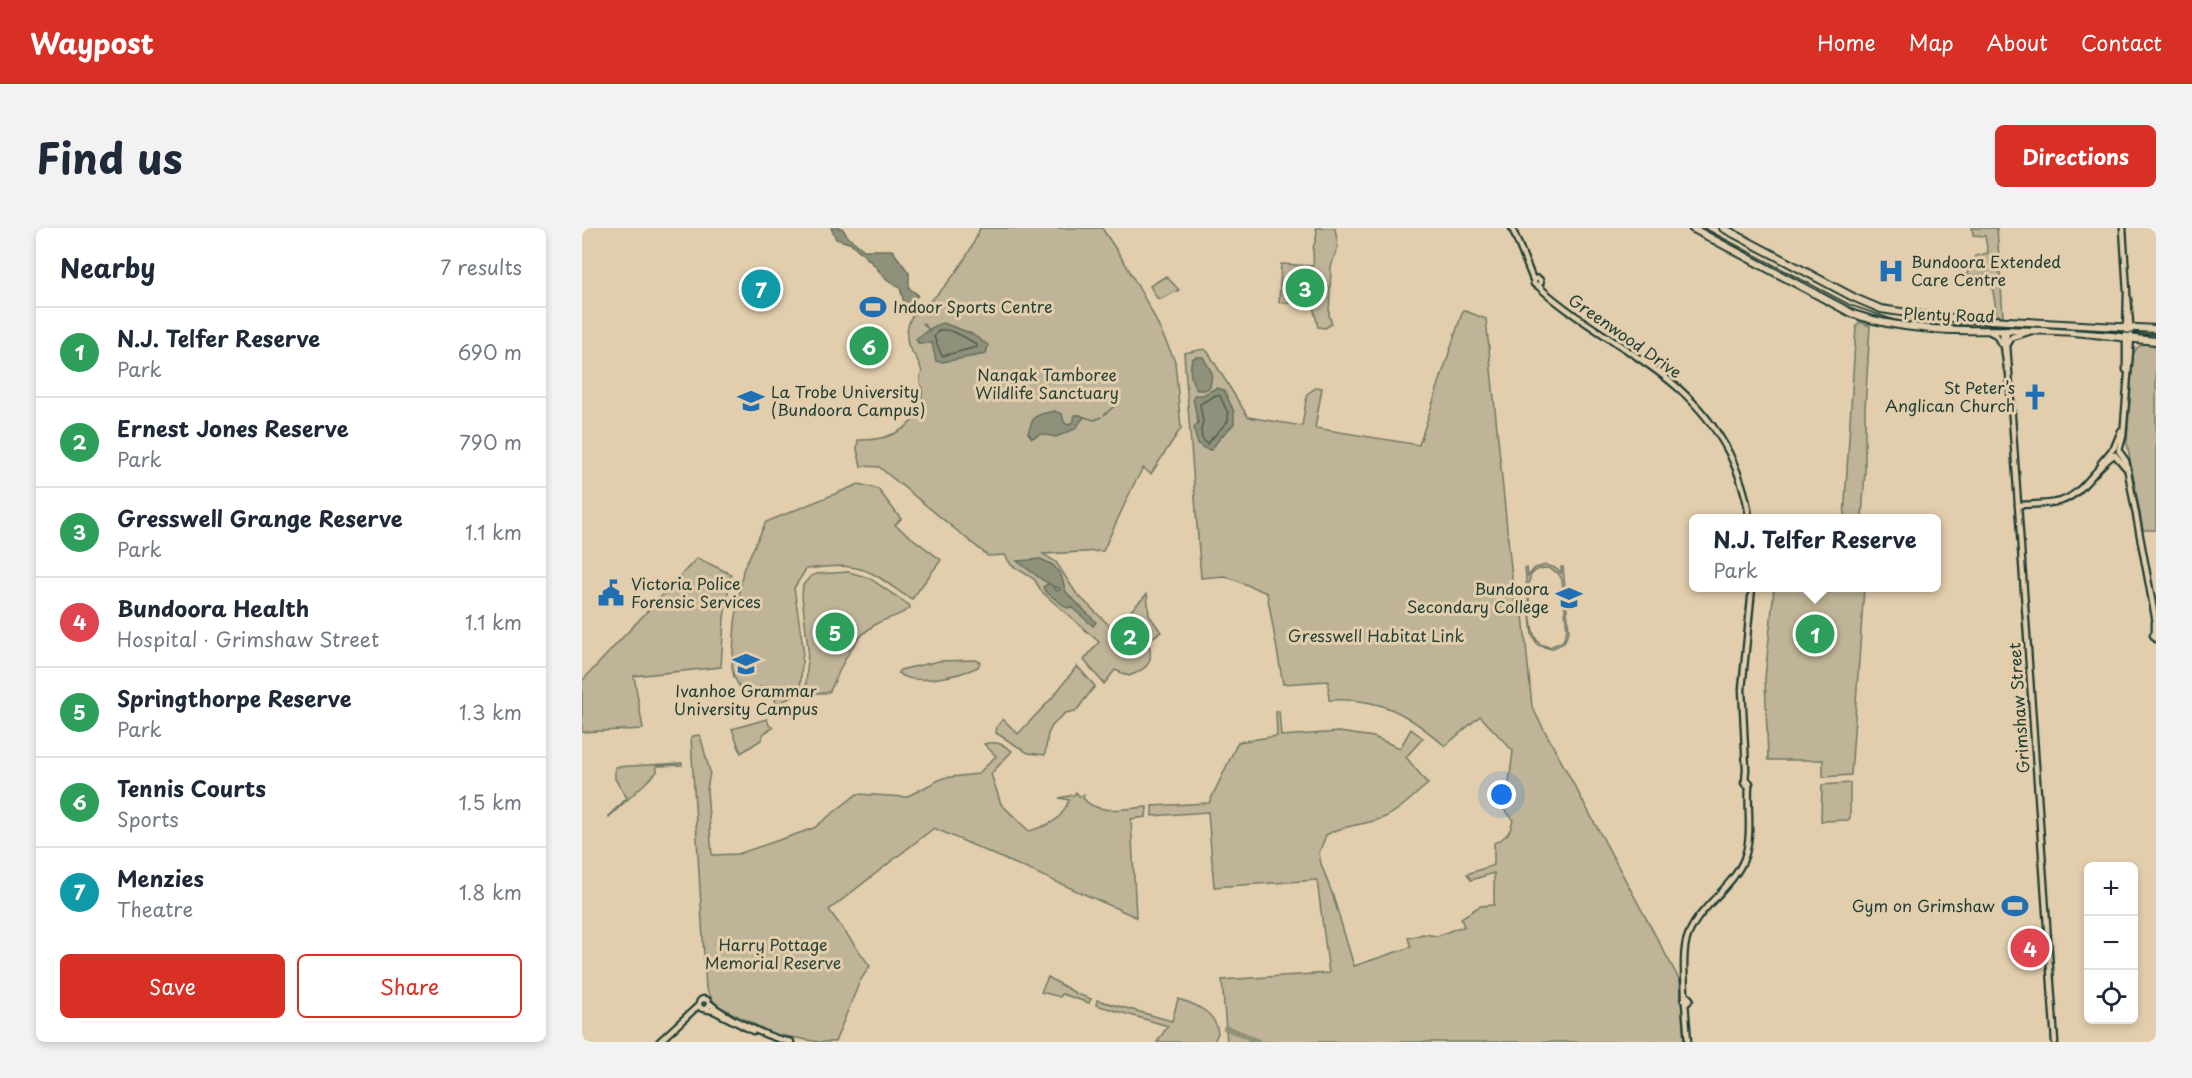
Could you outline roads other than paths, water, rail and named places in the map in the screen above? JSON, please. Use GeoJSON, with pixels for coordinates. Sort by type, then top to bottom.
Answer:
{"type":"FeatureCollection","features":[{"type":"Feature","properties":{"kind":"highway","name":"Plenty Road"},"geometry":{"type":"LineString","coordinates":[[1692,228],[1853,314],[1880,323],[1916,329],[2077,332],[2156,341]]}},
{"type":"Feature","properties":{"kind":"highway","name":"Plenty Road"},"geometry":{"type":"LineString","coordinates":[[1723,228],[1864,303],[1901,313],[1934,317],[2156,329]]}},
{"type":"Feature","properties":{"kind":"highway"},"geometry":{"type":"LineString","coordinates":[[1755,262],[1762,248]]}},
{"type":"Feature","properties":{"kind":"highway"},"geometry":{"type":"LineString","coordinates":[[1899,327],[1901,313]]}},
{"type":"Feature","properties":{"kind":"highway","name":"Grimshaw Street"},"geometry":{"type":"LineString","coordinates":[[2004,320],[2004,330]]}},
{"type":"Feature","properties":{"kind":"street","name":"Greenwood Drive"},"geometry":{"type":"LineString","coordinates":[[1512,228],[1530,272],[1537,283],[1553,299],[1578,319],[1641,358],[1698,406],[1716,430],[1735,465],[1745,492],[1748,514]]}},
{"type":"Feature","properties":{"kind":"street"},"geometry":{"type":"LineString","coordinates":[[2018,504],[2066,499],[2076,492],[2115,452],[2123,425],[2128,338],[2123,228]]}},
{"type":"Feature","properties":{"kind":"street"},"geometry":{"type":"LineString","coordinates":[[2114,326],[2128,315]]}},
{"type":"Feature","properties":{"kind":"street"},"geometry":{"type":"LineString","coordinates":[[2128,315],[2142,328]]}},
{"type":"Feature","properties":{"kind":"street"},"geometry":{"type":"LineString","coordinates":[[1988,330],[1996,335],[2005,348],[2012,337],[2031,331]]}},
{"type":"Feature","properties":{"kind":"street","name":"Grimshaw Street"},"geometry":{"type":"LineString","coordinates":[[2004,330],[2055,1042]]}},
{"type":"Feature","properties":{"kind":"street"},"geometry":{"type":"LineString","coordinates":[[2126,385],[2130,350],[2128,338]]}},
{"type":"Feature","properties":{"kind":"street"},"geometry":{"type":"LineString","coordinates":[[2130,350],[2143,340]]}},
{"type":"Feature","properties":{"kind":"street"},"geometry":{"type":"LineString","coordinates":[[2115,452],[2127,469],[2156,620],[2153,635],[2156,639]]}},
{"type":"Feature","properties":{"kind":"street"},"geometry":{"type":"LineString","coordinates":[[1688,1042],[1684,952],[1690,932],[1699,916],[1735,875],[1746,853],[1749,834],[1742,684],[1752,592]]}},
{"type":"Feature","properties":{"kind":"street"},"geometry":{"type":"LineString","coordinates":[[702,1007],[702,999],[707,1000],[719,1010],[767,1035],[791,1042]]}},
{"type":"Feature","properties":{"kind":"street"},"geometry":{"type":"LineString","coordinates":[[659,1042],[684,1019],[709,1003]]}},
{"type":"Feature","properties":{"kind":"street"},"geometry":{"type":"LineString","coordinates":[[702,1007],[777,1042]]}},
{"type":"Feature","properties":{"kind":"water"},"geometry":{"type":"Polygon","coordinates":[[[831,228],[842,228],[848,237],[864,250],[892,250],[909,273],[909,288],[918,295],[906,310],[900,288],[885,278],[852,244],[836,239],[831,228]]]}},
{"type":"Feature","properties":{"kind":"water"},"geometry":{"type":"Polygon","coordinates":[[[943,323],[970,333],[988,345],[986,354],[942,362],[936,361],[932,343],[918,343],[916,339],[932,327],[943,323]]]}},
{"type":"Feature","properties":{"kind":"water"},"geometry":{"type":"Polygon","coordinates":[[[1196,357],[1203,357],[1212,373],[1210,387],[1205,390],[1197,390],[1192,379],[1191,363],[1196,357]]]}},
{"type":"Feature","properties":{"kind":"water"},"geometry":{"type":"Polygon","coordinates":[[[1216,388],[1224,390],[1234,412],[1234,424],[1211,450],[1200,446],[1197,440],[1194,427],[1198,423],[1193,398],[1194,395],[1203,395],[1216,388]]]}},
{"type":"Feature","properties":{"kind":"water"},"geometry":{"type":"Polygon","coordinates":[[[1054,411],[1062,414],[1064,422],[1068,425],[1074,421],[1074,415],[1084,417],[1075,429],[1056,437],[1041,434],[1032,438],[1028,433],[1033,419],[1038,415],[1054,411]]]}},
{"type":"Feature","properties":{"kind":"water"},"geometry":{"type":"Polygon","coordinates":[[[1041,559],[1053,565],[1061,575],[1066,592],[1096,622],[1093,626],[1071,607],[1067,608],[1046,592],[1043,587],[1048,583],[1017,561],[1041,559]]]}},
{"type":"Feature","properties":{"kind":"waterway"},"geometry":{"type":"LineString","coordinates":[[923,323],[930,331]]}},
{"type":"Feature","properties":{"kind":"waterway"},"geometry":{"type":"LineString","coordinates":[[1104,415],[1118,403]]}},
{"type":"Feature","properties":{"kind":"waterway"},"geometry":{"type":"LineString","coordinates":[[1084,417],[1095,420],[1101,417]]}},
{"type":"Feature","properties":{"kind":"waterway"},"geometry":{"type":"LineString","coordinates":[[1226,1028],[1239,1033]]}},
{"type":"Feature","properties":{"kind":"waterway"},"geometry":{"type":"LineString","coordinates":[[1242,1034],[1258,1042]]}},
{"type":"Feature","properties":{"kind":"tram line"},"geometry":{"type":"LineString","coordinates":[[1704,228],[1850,305],[1894,320],[1920,324],[2038,327],[2156,335]]}},
{"type":"Feature","properties":{"kind":"place","name":"Bundoora Extended Care Centre"},"geometry":{"type":"Point","coordinates":[1891,271]}},
{"type":"Feature","properties":{"kind":"place","name":"Gresswell Grange Reserve"},"geometry":{"type":"Point","coordinates":[1305,288]}},
{"type":"Feature","properties":{"kind":"place","name":"Menzies"},"geometry":{"type":"Point","coordinates":[761,289]}},
{"type":"Feature","properties":{"kind":"place","name":"Indoor Sports Centre"},"geometry":{"type":"Point","coordinates":[873,307]}},
{"type":"Feature","properties":{"kind":"place","name":"Tennis Courts"},"geometry":{"type":"Point","coordinates":[869,346]}},
{"type":"Feature","properties":{"kind":"place","name":"St Peter’s Anglican Church"},"geometry":{"type":"Point","coordinates":[2035,397]}},
{"type":"Feature","properties":{"kind":"place","name":"La Trobe University (Bundoora Campus)"},"geometry":{"type":"Point","coordinates":[751,401]}},
{"type":"Feature","properties":{"kind":"place","name":"Victoria Police Forensic Services"},"geometry":{"type":"Point","coordinates":[611,593]}},
{"type":"Feature","properties":{"kind":"place","name":"Bundoora Secondary College"},"geometry":{"type":"Point","coordinates":[1569,598]}},
{"type":"Feature","properties":{"kind":"place","name":"Springthorpe Reserve"},"geometry":{"type":"Point","coordinates":[835,632]}},
{"type":"Feature","properties":{"kind":"place","name":"N.J. Telfer Reserve"},"geometry":{"type":"Point","coordinates":[1815,634]}},
{"type":"Feature","properties":{"kind":"place","name":"Ernest Jones Reserve"},"geometry":{"type":"Point","coordinates":[1130,636]}},
{"type":"Feature","properties":{"kind":"place","name":"Ivanhoe Grammar University Campus"},"geometry":{"type":"Point","coordinates":[746,664]}},
{"type":"Feature","properties":{"kind":"place","name":"Gym on Grimshaw"},"geometry":{"type":"Point","coordinates":[2015,906]}},
{"type":"Feature","properties":{"kind":"place","name":"Bundoora Health"},"geometry":{"type":"Point","coordinates":[2030,948]}},
{"type":"Feature","properties":{"kind":"park label","name":"Nangak Tamboree Wildlife Sanctuary"},"geometry":{"type":"Point","coordinates":[1047,384]}},
{"type":"Feature","properties":{"kind":"park label","name":"Gresswell Habitat Link"},"geometry":{"type":"Point","coordinates":[1376,636]}},
{"type":"Feature","properties":{"kind":"park label","name":"Harry Pottage Memorial Reserve"},"geometry":{"type":"Point","coordinates":[773,954]}}]}
